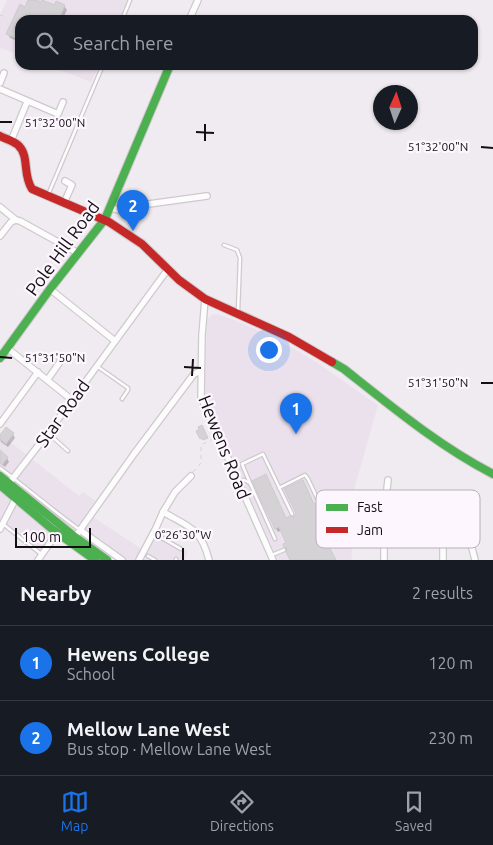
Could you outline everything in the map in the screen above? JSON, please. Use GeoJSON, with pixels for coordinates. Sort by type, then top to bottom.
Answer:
{"type":"FeatureCollection","features":[{"type":"Feature","properties":{"kind":"street"},"geometry":{"type":"LineString","coordinates":[[191,15],[198,0]]}},
{"type":"Feature","properties":{"kind":"street","name":"Pole Hill Road"},"geometry":{"type":"LineString","coordinates":[[0,358],[50,289],[105,219],[168,70]]}},
{"type":"Feature","properties":{"kind":"street"},"geometry":{"type":"LineString","coordinates":[[0,83],[4,73]]}},
{"type":"Feature","properties":{"kind":"street"},"geometry":{"type":"LineString","coordinates":[[0,89],[58,114],[63,102]]}},
{"type":"Feature","properties":{"kind":"street"},"geometry":{"type":"LineString","coordinates":[[11,141],[27,102]]}},
{"type":"Feature","properties":{"kind":"street"},"geometry":{"type":"LineString","coordinates":[[0,136],[20,147],[24,154],[26,176],[30,187],[105,219],[131,235],[179,280],[205,299],[289,337],[344,369],[408,420],[472,463],[493,474]]}},
{"type":"Feature","properties":{"kind":"street"},"geometry":{"type":"LineString","coordinates":[[64,203],[72,184],[65,181]]}},
{"type":"Feature","properties":{"kind":"street"},"geometry":{"type":"LineString","coordinates":[[110,208],[119,210],[134,206],[207,196]]}},
{"type":"Feature","properties":{"kind":"street"},"geometry":{"type":"LineString","coordinates":[[0,207],[16,220],[78,253]]}},
{"type":"Feature","properties":{"kind":"street"},"geometry":{"type":"LineString","coordinates":[[0,236],[11,222],[16,220]]}},
{"type":"Feature","properties":{"kind":"street","name":"Star Road"},"geometry":{"type":"LineString","coordinates":[[7,484],[48,433],[168,269]]}},
{"type":"Feature","properties":{"kind":"street"},"geometry":{"type":"LineString","coordinates":[[50,289],[115,341]]}},
{"type":"Feature","properties":{"kind":"street","name":"Hewens Road"},"geometry":{"type":"LineString","coordinates":[[205,299],[201,397],[272,558]]}},
{"type":"Feature","properties":{"kind":"street"},"geometry":{"type":"LineString","coordinates":[[7,348],[72,400]]}},
{"type":"Feature","properties":{"kind":"street"},"geometry":{"type":"LineString","coordinates":[[48,379],[62,359],[58,356]]}},
{"type":"Feature","properties":{"kind":"street"},"geometry":{"type":"LineString","coordinates":[[78,533],[189,380],[194,374],[201,371]]}},
{"type":"Feature","properties":{"kind":"street"},"geometry":{"type":"LineString","coordinates":[[0,424],[38,372]]}},
{"type":"Feature","properties":{"kind":"street"},"geometry":{"type":"LineString","coordinates":[[0,476],[16,498],[95,560]]}},
{"type":"Feature","properties":{"kind":"street"},"geometry":{"type":"LineString","coordinates":[[139,560],[175,492],[190,476]]}},
{"type":"Feature","properties":{"kind":"street"},"geometry":{"type":"LineString","coordinates":[[387,490],[388,480]]}},
{"type":"Feature","properties":{"kind":"street"},"geometry":{"type":"LineString","coordinates":[[7,484],[78,533],[122,560]]}},
{"type":"Feature","properties":{"kind":"street"},"geometry":{"type":"LineString","coordinates":[[2,526],[16,498]]}},
{"type":"Feature","properties":{"kind":"street"},"geometry":{"type":"LineString","coordinates":[[163,512],[194,530],[201,538],[209,560]]}},
{"type":"Feature","properties":{"kind":"street"},"geometry":{"type":"LineString","coordinates":[[40,557],[57,532]]}},
{"type":"Feature","properties":{"kind":"street"},"geometry":{"type":"LineString","coordinates":[[78,533],[108,560]]}},
{"type":"Feature","properties":{"kind":"lane"},"geometry":{"type":"LineString","coordinates":[[124,15],[130,0]]}},
{"type":"Feature","properties":{"kind":"lane"},"geometry":{"type":"LineString","coordinates":[[48,196],[101,70]]}},
{"type":"Feature","properties":{"kind":"lane"},"geometry":{"type":"LineString","coordinates":[[224,245],[237,250],[240,258],[238,313]]}},
{"type":"Feature","properties":{"kind":"lane"},"geometry":{"type":"LineString","coordinates":[[97,366],[128,388],[122,399]]}},
{"type":"Feature","properties":{"kind":"lane"},"geometry":{"type":"LineString","coordinates":[[48,433],[68,451]]}},
{"type":"Feature","properties":{"kind":"lane"},"geometry":{"type":"LineString","coordinates":[[275,539],[242,464],[263,454],[292,514]]}},
{"type":"Feature","properties":{"kind":"lane"},"geometry":{"type":"LineString","coordinates":[[0,468],[7,484]]}},
{"type":"Feature","properties":{"kind":"lane"},"geometry":{"type":"LineString","coordinates":[[279,488],[305,475],[316,496]]}},
{"type":"Feature","properties":{"kind":"lane"},"geometry":{"type":"LineString","coordinates":[[238,483],[244,480],[250,483]]}},
{"type":"Feature","properties":{"kind":"lane"},"geometry":{"type":"LineString","coordinates":[[2,526],[40,557]]}},
{"type":"Feature","properties":{"kind":"lane"},"geometry":{"type":"LineString","coordinates":[[154,533],[181,549]]}},
{"type":"Feature","properties":{"kind":"lane"},"geometry":{"type":"LineString","coordinates":[[272,558],[284,550]]}},
{"type":"Feature","properties":{"kind":"lane"},"geometry":{"type":"LineString","coordinates":[[148,556],[155,560]]}},
{"type":"Feature","properties":{"kind":"path"},"geometry":{"type":"LineString","coordinates":[[0,15],[6,17]]}},
{"type":"Feature","properties":{"kind":"path"},"geometry":{"type":"LineString","coordinates":[[190,476],[200,463],[201,445],[218,436]]}},
{"type":"Feature","properties":{"kind":"shaded area"},"geometry":{"type":"Polygon","coordinates":[[[7,0],[127,0],[121,15],[15,15],[15,53],[0,48],[0,15],[7,0]]]}},
{"type":"Feature","properties":{"kind":"shaded area"},"geometry":{"type":"Polygon","coordinates":[[[59,70],[97,70],[91,82],[59,70]]]}},
{"type":"Feature","properties":{"kind":"shaded area"},"geometry":{"type":"Polygon","coordinates":[[[213,314],[220,315],[267,334],[310,358],[378,405],[354,490],[316,490],[316,548],[352,548],[352,560],[278,560],[205,397],[207,320],[213,314]]]}},
{"type":"Feature","properties":{"kind":"shaded area"},"geometry":{"type":"Polygon","coordinates":[[[0,434],[79,496],[83,492],[96,501],[87,513],[143,550],[155,530],[188,551],[185,560],[126,560],[67,521],[42,555],[0,521],[0,434]]]}},
{"type":"Feature","properties":{"kind":"building"},"geometry":{"type":"Polygon","coordinates":[[[28,0],[41,2],[42,0],[55,5],[56,1],[65,5],[61,15],[15,15],[15,38],[6,34],[20,4],[25,7],[28,0]]]}},
{"type":"Feature","properties":{"kind":"building"},"geometry":{"type":"Polygon","coordinates":[[[202,425],[208,438],[203,440],[202,438],[200,439],[196,431],[202,425]]]}},
{"type":"Feature","properties":{"kind":"building"},"geometry":{"type":"Polygon","coordinates":[[[6,427],[14,433],[6,444],[0,439],[0,435],[6,427]]]}},
{"type":"Feature","properties":{"kind":"building"},"geometry":{"type":"Polygon","coordinates":[[[0,450],[8,457],[2,465],[0,463],[0,450]]]}},
{"type":"Feature","properties":{"kind":"building"},"geometry":{"type":"Polygon","coordinates":[[[266,474],[286,518],[294,517],[296,513],[284,489],[303,480],[314,504],[316,503],[316,548],[330,548],[336,560],[290,560],[286,552],[287,548],[283,544],[286,543],[279,527],[275,529],[252,481],[266,474]]]}},
{"type":"Feature","properties":{"kind":"traffic: fast"},"geometry":{"type":"LineString","coordinates":[[0,358],[50,289],[105,219],[168,70]]}},
{"type":"Feature","properties":{"kind":"traffic: fast"},"geometry":{"type":"LineString","coordinates":[[332,362],[435,438],[493,474]]}},
{"type":"Feature","properties":{"kind":"traffic: fast"},"geometry":{"type":"LineString","coordinates":[[0,476],[75,537],[107,560]]}},
{"type":"Feature","properties":{"kind":"traffic: fast"},"geometry":{"type":"LineString","coordinates":[[0,485],[52,529],[95,560]]}},
{"type":"Feature","properties":{"kind":"traffic: jam"},"geometry":{"type":"LineString","coordinates":[[0,136],[22,149],[27,177],[32,189],[109,222],[142,244],[179,280],[205,299],[289,337],[332,362]]}},
{"type":"Feature","properties":{"kind":"place","name":"Mellow Lane West"},"geometry":{"type":"Point","coordinates":[133,231]}},
{"type":"Feature","properties":{"kind":"place","name":"Hewens College"},"geometry":{"type":"Point","coordinates":[296,434]}}]}
